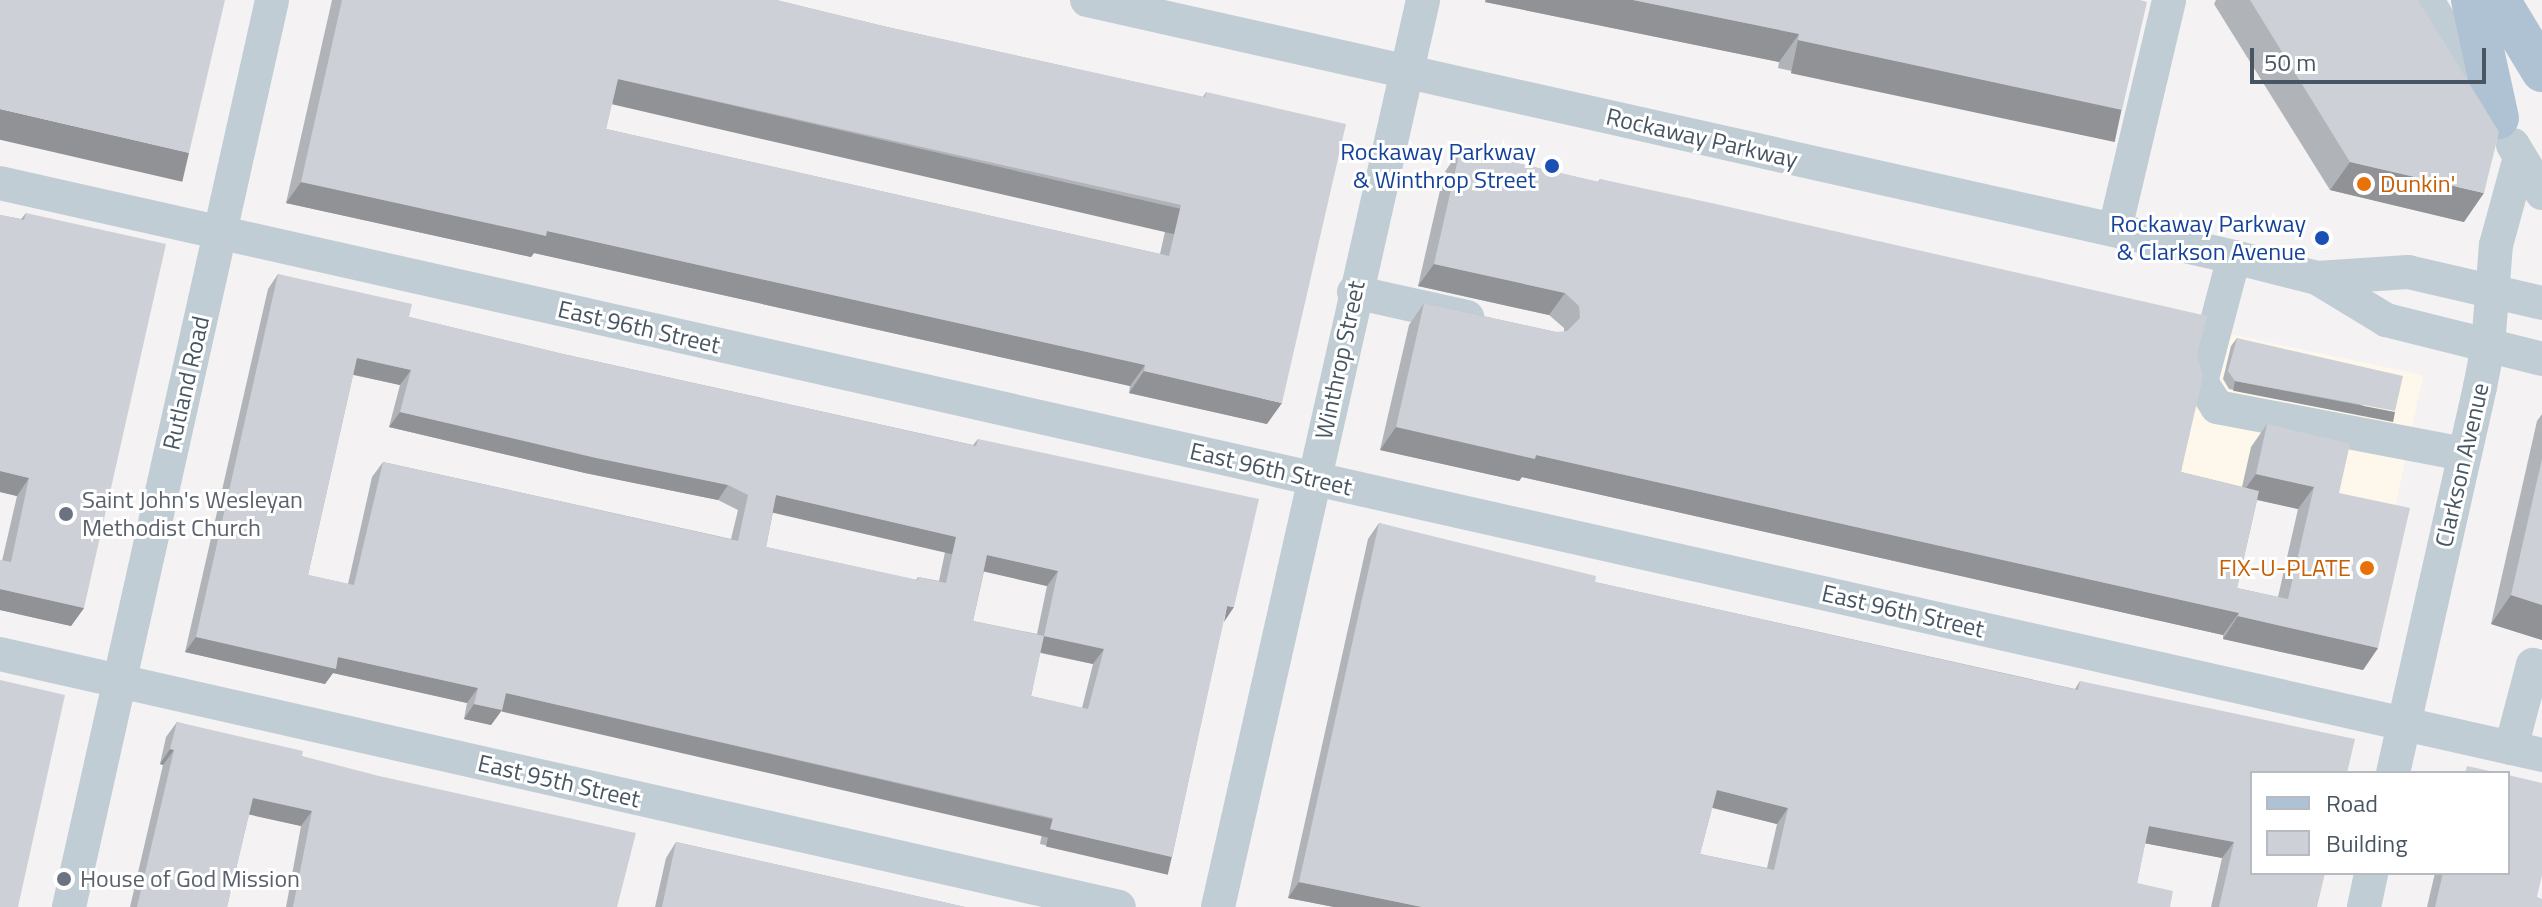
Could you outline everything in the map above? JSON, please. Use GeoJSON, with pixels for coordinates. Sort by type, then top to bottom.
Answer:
{"type":"FeatureCollection","features":[{"type":"Feature","properties":{"kind":"main road"},"geometry":{"type":"LineString","coordinates":[[2472,0],[2498,118]]}},
{"type":"Feature","properties":{"kind":"main road"},"geometry":{"type":"LineString","coordinates":[[2499,0],[2542,71]]}},
{"type":"Feature","properties":{"kind":"street","name":"Rutland Road"},"geometry":{"type":"LineString","coordinates":[[69,907],[272,0]]}},
{"type":"Feature","properties":{"kind":"street","name":"Rockaway Parkway"},"geometry":{"type":"LineString","coordinates":[[1087,0],[2234,257],[2317,278],[2386,320],[2542,359]]}},
{"type":"Feature","properties":{"kind":"street","name":"Winthrop Street"},"geometry":{"type":"LineString","coordinates":[[1218,907],[1354,292],[1423,0]]}},
{"type":"Feature","properties":{"kind":"street"},"geometry":{"type":"LineString","coordinates":[[2115,229],[2169,0]]}},
{"type":"Feature","properties":{"kind":"street"},"geometry":{"type":"LineString","coordinates":[[2427,0],[2542,193]]}},
{"type":"Feature","properties":{"kind":"street","name":"Clarkson Avenue"},"geometry":{"type":"LineString","coordinates":[[2393,771],[2488,346],[2496,245],[2520,157]]}},
{"type":"Feature","properties":{"kind":"street","name":"East 96th Street"},"geometry":{"type":"LineString","coordinates":[[0,183],[2527,752]]}},
{"type":"Feature","properties":{"kind":"street"},"geometry":{"type":"LineString","coordinates":[[2234,257],[2201,382],[2217,407],[2464,454]]}},
{"type":"Feature","properties":{"kind":"street","name":"Rockaway Parkway"},"geometry":{"type":"LineString","coordinates":[[2317,278],[2408,272],[2542,303]]}},
{"type":"Feature","properties":{"kind":"street"},"geometry":{"type":"LineString","coordinates":[[1354,292],[1500,325]]}},
{"type":"Feature","properties":{"kind":"street","name":"East 95th Street"},"geometry":{"type":"LineString","coordinates":[[0,654],[1119,907]]}},
{"type":"Feature","properties":{"kind":"street"},"geometry":{"type":"LineString","coordinates":[[2527,752],[2533,665],[2542,667]]}},
{"type":"Feature","properties":{"kind":"street"},"geometry":{"type":"LineString","coordinates":[[2364,907],[2371,875]]}},
{"type":"Feature","properties":{"kind":"shaded area"},"geometry":{"type":"Polygon","coordinates":[[[2206,329],[2423,375],[2391,528],[2174,482],[2206,329]]]}},
{"type":"Feature","properties":{"kind":"building"},"geometry":{"type":"Polygon","coordinates":[[[0,0],[225,0],[189,153],[0,109],[0,0]]]}},
{"type":"Feature","properties":{"kind":"building"},"geometry":{"type":"Polygon","coordinates":[[[342,0],[776,0],[1205,97],[1206,92],[1346,124],[1282,403],[1144,371],[1145,365],[547,231],[546,236],[301,182],[342,0]],[[618,79],[606,129],[1169,256],[1181,205],[618,79]]]}},
{"type":"Feature","properties":{"kind":"building"},"geometry":{"type":"Polygon","coordinates":[[[1633,0],[2147,2],[2122,110],[1798,40],[1799,34],[1633,0]]]}},
{"type":"Feature","properties":{"kind":"building"},"geometry":{"type":"Polygon","coordinates":[[[2250,0],[2418,0],[2499,132],[2484,193],[2350,162],[2250,0]]]}},
{"type":"Feature","properties":{"kind":"building"},"geometry":{"type":"Polygon","coordinates":[[[1460,150],[1599,182],[1600,179],[1716,204],[2207,316],[2197,355],[2203,376],[2181,472],[2259,491],[2237,588],[2288,599],[2314,487],[2256,474],[2267,424],[2350,444],[2339,493],[2410,508],[2378,648],[2238,616],[2239,613],[1536,455],[1535,459],[1396,427],[1424,303],[1556,332],[1567,331],[1580,318],[1579,306],[1565,293],[1434,264],[1460,150]]]}},
{"type":"Feature","properties":{"kind":"building"},"geometry":{"type":"Polygon","coordinates":[[[26,213],[166,244],[84,608],[0,589],[0,560],[11,562],[29,478],[0,471],[0,215],[24,220],[26,213]]]}},
{"type":"Feature","properties":{"kind":"building"},"geometry":{"type":"Polygon","coordinates":[[[278,274],[412,304],[409,317],[563,354],[976,446],[978,439],[1259,499],[1234,607],[1227,606],[1172,857],[1050,829],[1053,818],[506,693],[502,710],[474,704],[478,688],[338,657],[336,669],[196,637],[278,274]],[[357,358],[308,575],[354,585],[383,462],[738,541],[748,495],[728,485],[400,412],[411,370],[357,358]],[[776,495],[766,547],[918,580],[918,577],[946,583],[956,537],[776,495]],[[987,555],[973,621],[1044,636],[1058,571],[987,555]],[[1044,636],[1031,696],[1088,709],[1104,649],[1044,636]]]}},
{"type":"Feature","properties":{"kind":"building"},"geometry":{"type":"Polygon","coordinates":[[[2237,338],[2403,376],[2395,411],[2235,381],[2228,371],[2237,338]]]}},
{"type":"Feature","properties":{"kind":"building"},"geometry":{"type":"Polygon","coordinates":[[[2542,459],[2542,605],[2511,595],[2542,459]]]}},
{"type":"Feature","properties":{"kind":"building"},"geometry":{"type":"Polygon","coordinates":[[[1379,523],[1596,576],[1595,582],[2078,690],[2080,681],[2355,739],[2347,771],[2250,771],[2250,875],[2325,875],[2317,907],[2219,907],[2234,842],[2149,826],[2137,883],[2173,891],[2170,907],[1422,907],[1299,882],[1379,523]],[[1717,790],[1700,854],[1774,870],[1788,808],[1717,790]]]}},
{"type":"Feature","properties":{"kind":"building"},"geometry":{"type":"Polygon","coordinates":[[[0,680],[65,695],[18,907],[0,907],[0,680]]]}},
{"type":"Feature","properties":{"kind":"building"},"geometry":{"type":"Polygon","coordinates":[[[177,722],[303,751],[302,756],[379,776],[636,833],[617,907],[293,907],[312,811],[253,798],[227,907],[137,907],[174,750],[170,749],[177,722]]]}},
{"type":"Feature","properties":{"kind":"building"},"geometry":{"type":"Polygon","coordinates":[[[2467,766],[2490,771],[2466,771],[2467,766]]]}},
{"type":"Feature","properties":{"kind":"building"},"geometry":{"type":"Polygon","coordinates":[[[2510,775],[2542,783],[2542,875],[2537,897],[2542,899],[2542,907],[2435,907],[2443,875],[2510,875],[2510,775]]]}},
{"type":"Feature","properties":{"kind":"building"},"geometry":{"type":"Polygon","coordinates":[[[676,842],[965,907],[662,907],[676,842]]]}},
{"type":"Feature","properties":{"kind":"place","name":"Rockaway Parkway & Winthrop Street"},"geometry":{"type":"Point","coordinates":[1552,166]}},
{"type":"Feature","properties":{"kind":"place","name":"Dunkin'"},"geometry":{"type":"Point","coordinates":[2364,184]}},
{"type":"Feature","properties":{"kind":"place","name":"Rockaway Parkway & Clarkson Avenue"},"geometry":{"type":"Point","coordinates":[2322,238]}},
{"type":"Feature","properties":{"kind":"place","name":"Saint John's Wesleyan Methodist Church"},"geometry":{"type":"Point","coordinates":[66,514]}},
{"type":"Feature","properties":{"kind":"place","name":"FIX-U-PLATE"},"geometry":{"type":"Point","coordinates":[2367,568]}},
{"type":"Feature","properties":{"kind":"place","name":"House of God Mission"},"geometry":{"type":"Point","coordinates":[64,879]}}]}
